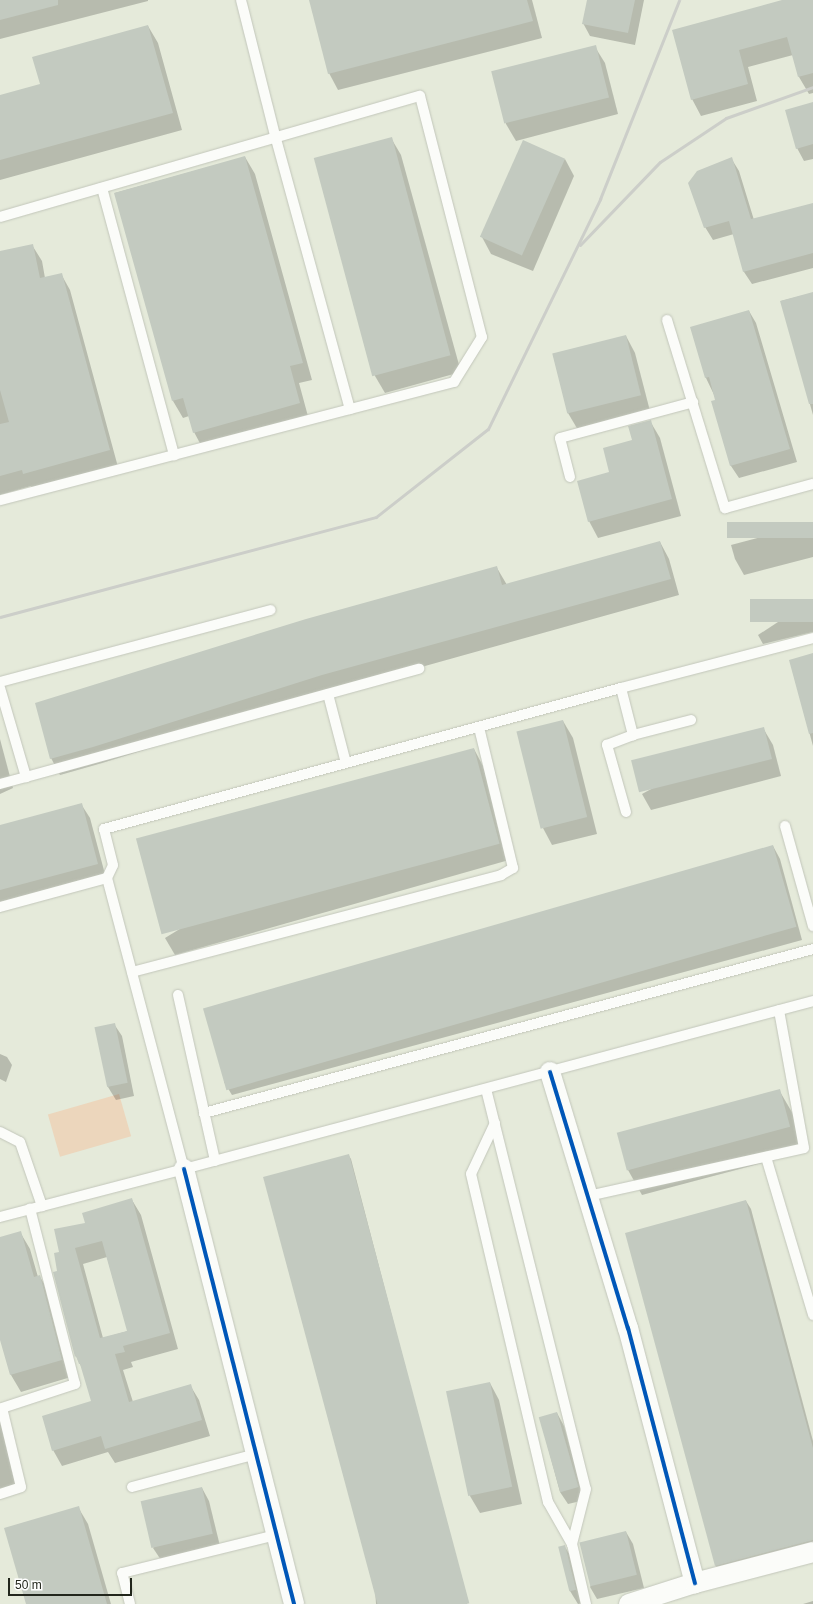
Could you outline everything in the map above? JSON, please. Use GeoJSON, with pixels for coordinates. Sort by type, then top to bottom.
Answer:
{"type":"FeatureCollection","features":[{"type":"Feature","properties":{"kind":"street"},"geometry":{"type":"LineString","coordinates":[[550,1072],[628,1328],[695,1583]]}},
{"type":"Feature","properties":{"kind":"street"},"geometry":{"type":"LineString","coordinates":[[184,1169],[294,1604]]}},
{"type":"Feature","properties":{"kind":"street"},"geometry":{"type":"LineString","coordinates":[[629,1604],[695,1583],[813,1552]]}},
{"type":"Feature","properties":{"kind":"lane"},"geometry":{"type":"LineString","coordinates":[[241,0],[276,139],[350,409]]}},
{"type":"Feature","properties":{"kind":"lane"},"geometry":{"type":"LineString","coordinates":[[0,217],[276,139],[420,96],[482,337],[454,382],[0,500]]}},
{"type":"Feature","properties":{"kind":"lane"},"geometry":{"type":"LineString","coordinates":[[102,188],[174,455]]}},
{"type":"Feature","properties":{"kind":"lane"},"geometry":{"type":"LineString","coordinates":[[667,320],[725,508],[813,484]]}},
{"type":"Feature","properties":{"kind":"lane"},"geometry":{"type":"LineString","coordinates":[[570,477],[560,438],[693,402]]}},
{"type":"Feature","properties":{"kind":"lane"},"geometry":{"type":"LineString","coordinates":[[0,682],[271,610]]}},
{"type":"Feature","properties":{"kind":"lane"},"geometry":{"type":"LineString","coordinates":[[184,1169],[107,878],[113,865],[104,829],[621,688],[813,638]]}},
{"type":"Feature","properties":{"kind":"lane"},"geometry":{"type":"LineString","coordinates":[[0,784],[419,669]]}},
{"type":"Feature","properties":{"kind":"lane"},"geometry":{"type":"LineString","coordinates":[[0,688],[26,777]]}},
{"type":"Feature","properties":{"kind":"lane"},"geometry":{"type":"LineString","coordinates":[[621,688],[633,735]]}},
{"type":"Feature","properties":{"kind":"lane"},"geometry":{"type":"LineString","coordinates":[[328,694],[346,763]]}},
{"type":"Feature","properties":{"kind":"lane"},"geometry":{"type":"LineString","coordinates":[[626,812],[607,745],[633,735],[691,720]]}},
{"type":"Feature","properties":{"kind":"lane"},"geometry":{"type":"LineString","coordinates":[[132,972],[501,875],[513,868],[479,727]]}},
{"type":"Feature","properties":{"kind":"lane"},"geometry":{"type":"LineString","coordinates":[[785,826],[813,926]]}},
{"type":"Feature","properties":{"kind":"lane"},"geometry":{"type":"LineString","coordinates":[[0,907],[107,878]]}},
{"type":"Feature","properties":{"kind":"lane"},"geometry":{"type":"LineString","coordinates":[[204,1112],[813,949]]}},
{"type":"Feature","properties":{"kind":"lane"},"geometry":{"type":"LineString","coordinates":[[178,995],[215,1161]]}},
{"type":"Feature","properties":{"kind":"lane"},"geometry":{"type":"LineString","coordinates":[[0,1217],[813,1001]]}},
{"type":"Feature","properties":{"kind":"lane"},"geometry":{"type":"LineString","coordinates":[[588,1196],[804,1148],[779,1010]]}},
{"type":"Feature","properties":{"kind":"lane"},"geometry":{"type":"LineString","coordinates":[[486,1089],[586,1489],[572,1544]]}},
{"type":"Feature","properties":{"kind":"lane"},"geometry":{"type":"LineString","coordinates":[[495,1124],[471,1174],[548,1502],[572,1544],[586,1604]]}},
{"type":"Feature","properties":{"kind":"lane"},"geometry":{"type":"LineString","coordinates":[[0,1132],[20,1142],[42,1206]]}},
{"type":"Feature","properties":{"kind":"lane"},"geometry":{"type":"LineString","coordinates":[[766,1157],[813,1312]]}},
{"type":"Feature","properties":{"kind":"lane"},"geometry":{"type":"LineString","coordinates":[[0,1494],[21,1487],[2,1408],[75,1384],[30,1209]]}},
{"type":"Feature","properties":{"kind":"lane"},"geometry":{"type":"LineString","coordinates":[[132,1487],[256,1454]]}},
{"type":"Feature","properties":{"kind":"lane"},"geometry":{"type":"LineString","coordinates":[[130,1604],[122,1573],[276,1535]]}},
{"type":"Feature","properties":{"kind":"shaded area"},"geometry":{"type":"Polygon","coordinates":[[[119,1094],[131,1136],[60,1157],[48,1114],[119,1094]]]}},
{"type":"Feature","properties":{"kind":"building"},"geometry":{"type":"Polygon","coordinates":[[[0,0],[58,0],[58,5],[0,20],[0,0]]]}},
{"type":"Feature","properties":{"kind":"building"},"geometry":{"type":"Polygon","coordinates":[[[309,0],[527,0],[533,21],[328,74],[309,0]]]}},
{"type":"Feature","properties":{"kind":"building"},"geometry":{"type":"Polygon","coordinates":[[[587,0],[635,0],[628,33],[582,24],[587,0]]]}},
{"type":"Feature","properties":{"kind":"building"},"geometry":{"type":"Polygon","coordinates":[[[782,0],[813,0],[813,73],[798,77],[787,37],[739,50],[748,84],[691,100],[672,30],[782,0]]]}},
{"type":"Feature","properties":{"kind":"building"},"geometry":{"type":"Polygon","coordinates":[[[148,25],[173,113],[0,160],[0,95],[40,84],[32,57],[148,25]]]}},
{"type":"Feature","properties":{"kind":"building"},"geometry":{"type":"Polygon","coordinates":[[[596,45],[609,97],[504,124],[491,71],[596,45]]]}},
{"type":"Feature","properties":{"kind":"building"},"geometry":{"type":"Polygon","coordinates":[[[813,102],[813,144],[796,149],[785,110],[813,102]]]}},
{"type":"Feature","properties":{"kind":"building"},"geometry":{"type":"Polygon","coordinates":[[[392,137],[450,355],[372,376],[314,158],[392,137]]]}},
{"type":"Feature","properties":{"kind":"building"},"geometry":{"type":"Polygon","coordinates":[[[523,140],[565,159],[522,256],[480,237],[523,140]]]}},
{"type":"Feature","properties":{"kind":"building"},"geometry":{"type":"Polygon","coordinates":[[[245,156],[303,363],[290,366],[300,403],[193,433],[183,398],[172,401],[114,193],[245,156]]]}},
{"type":"Feature","properties":{"kind":"building"},"geometry":{"type":"Polygon","coordinates":[[[732,157],[751,219],[813,203],[813,253],[743,272],[729,221],[704,228],[688,183],[697,171],[732,157]]]}},
{"type":"Feature","properties":{"kind":"building"},"geometry":{"type":"Polygon","coordinates":[[[33,244],[40,278],[62,273],[110,450],[23,474],[22,470],[0,476],[0,424],[9,422],[0,390],[0,251],[33,244]]]}},
{"type":"Feature","properties":{"kind":"building"},"geometry":{"type":"Polygon","coordinates":[[[813,292],[813,404],[809,404],[780,301],[813,292]]]}},
{"type":"Feature","properties":{"kind":"building"},"geometry":{"type":"Polygon","coordinates":[[[749,310],[790,449],[730,466],[711,401],[715,400],[709,377],[705,378],[690,327],[749,310]]]}},
{"type":"Feature","properties":{"kind":"building"},"geometry":{"type":"Polygon","coordinates":[[[626,335],[641,395],[567,414],[552,353],[626,335]]]}},
{"type":"Feature","properties":{"kind":"building"},"geometry":{"type":"Polygon","coordinates":[[[651,420],[672,499],[588,522],[577,481],[609,472],[603,448],[632,440],[628,426],[651,420]]]}},
{"type":"Feature","properties":{"kind":"building"},"geometry":{"type":"Polygon","coordinates":[[[727,522],[813,522],[813,538],[727,538],[727,522]]]}},
{"type":"Feature","properties":{"kind":"building"},"geometry":{"type":"Polygon","coordinates":[[[660,541],[671,579],[322,675],[93,747],[50,759],[35,703],[306,619],[497,566],[502,585],[660,541]]]}},
{"type":"Feature","properties":{"kind":"building"},"geometry":{"type":"Polygon","coordinates":[[[750,599],[813,599],[813,622],[750,622],[750,599]]]}},
{"type":"Feature","properties":{"kind":"building"},"geometry":{"type":"Polygon","coordinates":[[[813,653],[813,733],[809,734],[789,660],[813,653]]]}},
{"type":"Feature","properties":{"kind":"building"},"geometry":{"type":"Polygon","coordinates":[[[563,720],[587,817],[541,829],[516,732],[563,720]]]}},
{"type":"Feature","properties":{"kind":"building"},"geometry":{"type":"Polygon","coordinates":[[[764,727],[772,759],[639,792],[631,760],[764,727]]]}},
{"type":"Feature","properties":{"kind":"building"},"geometry":{"type":"Polygon","coordinates":[[[474,748],[500,844],[162,934],[136,839],[474,748]]]}},
{"type":"Feature","properties":{"kind":"building"},"geometry":{"type":"Polygon","coordinates":[[[82,803],[98,864],[0,890],[0,825],[82,803]]]}},
{"type":"Feature","properties":{"kind":"building"},"geometry":{"type":"Polygon","coordinates":[[[773,845],[796,927],[226,1090],[203,1008],[773,845]]]}},
{"type":"Feature","properties":{"kind":"building"},"geometry":{"type":"Polygon","coordinates":[[[115,1023],[128,1083],[107,1087],[94,1027],[115,1023]]]}},
{"type":"Feature","properties":{"kind":"building"},"geometry":{"type":"Polygon","coordinates":[[[780,1089],[790,1127],[627,1170],[617,1133],[780,1089]]]}},
{"type":"Feature","properties":{"kind":"building"},"geometry":{"type":"Polygon","coordinates":[[[349,1154],[469,1603],[377,1604],[263,1177],[349,1154]]]}},
{"type":"Feature","properties":{"kind":"building"},"geometry":{"type":"Polygon","coordinates":[[[132,1198],[170,1333],[123,1346],[125,1352],[115,1354],[129,1402],[191,1384],[202,1420],[105,1449],[101,1436],[52,1451],[42,1416],[91,1401],[80,1364],[76,1356],[75,1357],[53,1272],[57,1271],[54,1253],[59,1252],[54,1229],[85,1223],[82,1213],[132,1198]],[[102,1241],[75,1248],[100,1338],[127,1331],[102,1241]]]}},
{"type":"Feature","properties":{"kind":"building"},"geometry":{"type":"Polygon","coordinates":[[[746,1200],[813,1448],[813,1540],[715,1566],[625,1233],[746,1200]]]}},
{"type":"Feature","properties":{"kind":"building"},"geometry":{"type":"Polygon","coordinates":[[[21,1231],[34,1277],[40,1275],[62,1360],[10,1375],[0,1340],[0,1237],[21,1231]]]}},
{"type":"Feature","properties":{"kind":"building"},"geometry":{"type":"Polygon","coordinates":[[[490,1382],[512,1487],[468,1496],[446,1391],[490,1382]]]}},
{"type":"Feature","properties":{"kind":"building"},"geometry":{"type":"Polygon","coordinates":[[[557,1412],[578,1487],[560,1492],[539,1417],[557,1412]]]}},
{"type":"Feature","properties":{"kind":"building"},"geometry":{"type":"Polygon","coordinates":[[[202,1487],[213,1534],[151,1548],[141,1501],[202,1487]]]}},
{"type":"Feature","properties":{"kind":"building"},"geometry":{"type":"Polygon","coordinates":[[[79,1506],[107,1604],[26,1604],[4,1528],[79,1506]]]}},
{"type":"Feature","properties":{"kind":"building"},"geometry":{"type":"Polygon","coordinates":[[[626,1531],[637,1575],[590,1586],[579,1543],[626,1531]]]}},
{"type":"Feature","properties":{"kind":"building"},"geometry":{"type":"Polygon","coordinates":[[[565,1545],[576,1590],[569,1591],[558,1547],[565,1545]]]}},
{"type":"Feature","properties":{"kind":"railway"},"geometry":{"type":"LineString","coordinates":[[0,617],[376,517],[488,429],[600,199],[679,0]]}},
{"type":"Feature","properties":{"kind":"railway"},"geometry":{"type":"LineString","coordinates":[[580,245],[660,162],[726,118],[813,87]]}},
{"type":"Feature","properties":{"kind":"cycle path"},"geometry":{"type":"LineString","coordinates":[[550,1072],[628,1328],[695,1583]]}},
{"type":"Feature","properties":{"kind":"cycle path"},"geometry":{"type":"LineString","coordinates":[[184,1169],[294,1604]]}}]}
